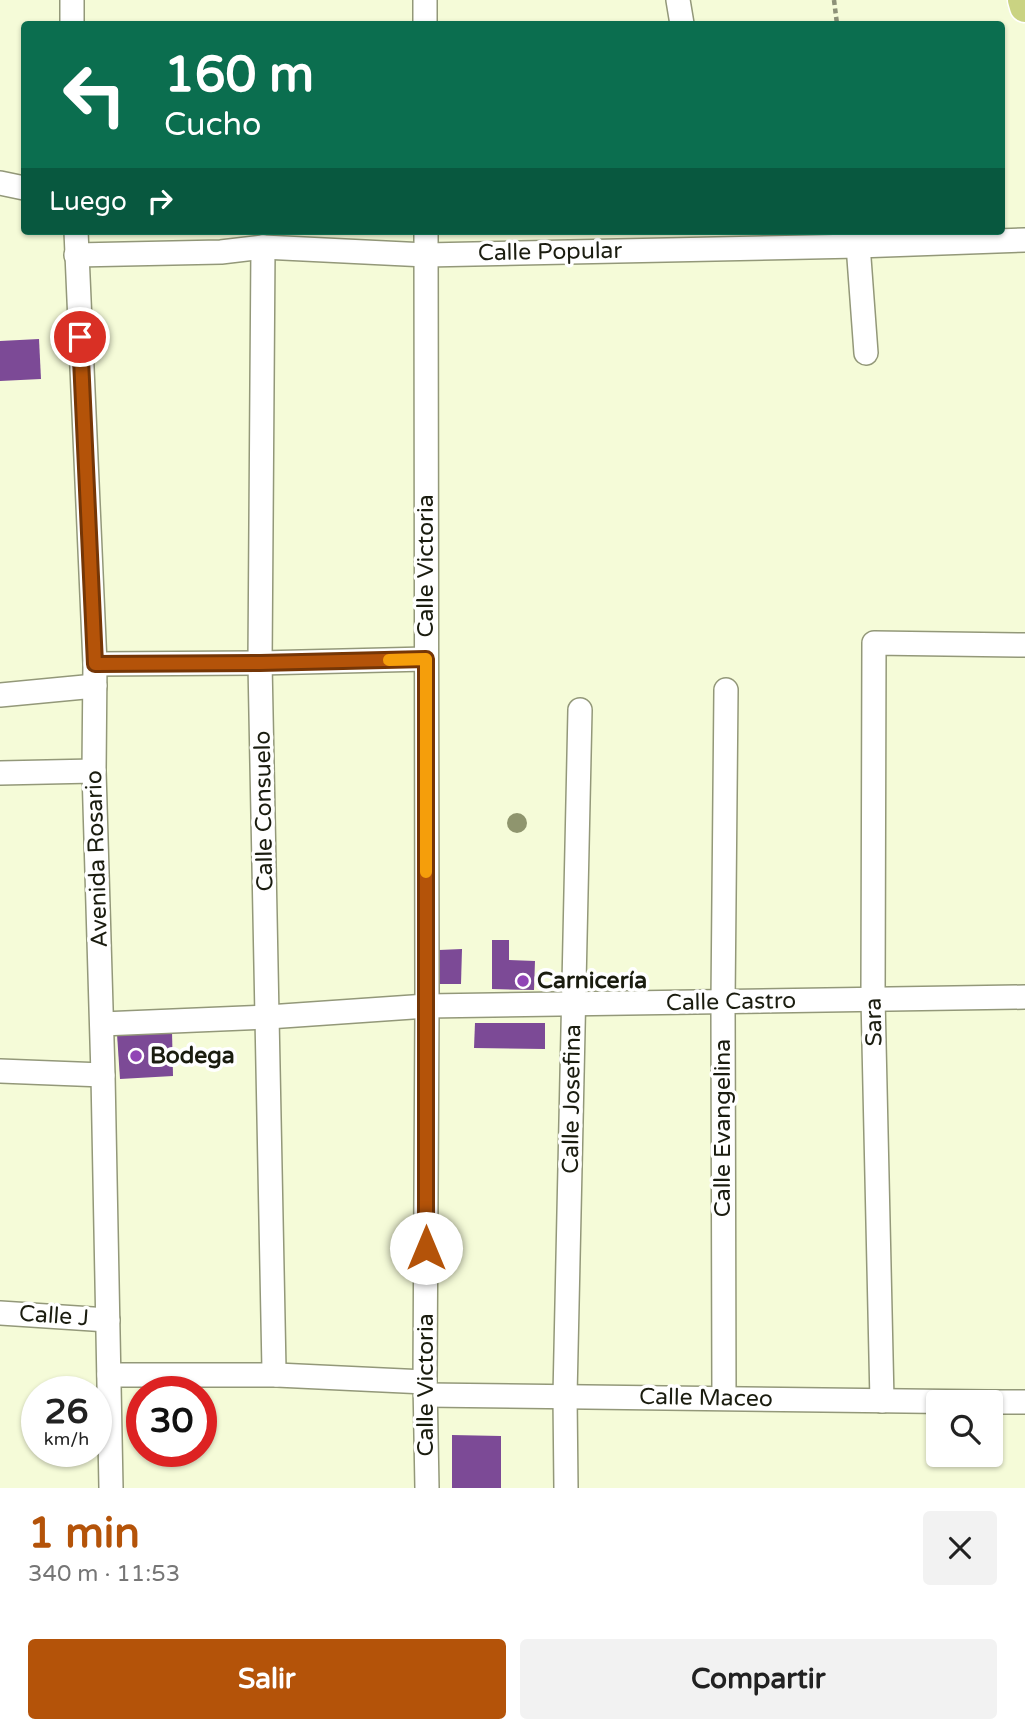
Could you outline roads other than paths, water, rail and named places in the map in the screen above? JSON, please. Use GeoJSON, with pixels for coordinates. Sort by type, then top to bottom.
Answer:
{"type":"FeatureCollection","features":[{"type":"Feature","properties":{"kind":"main road"},"geometry":{"type":"LineString","coordinates":[[1023,0],[1025,7]]}},
{"type":"Feature","properties":{"kind":"street"},"geometry":{"type":"LineString","coordinates":[[72,0],[72,21]]}},
{"type":"Feature","properties":{"kind":"street"},"geometry":{"type":"LineString","coordinates":[[425,0],[425,21]]}},
{"type":"Feature","properties":{"kind":"street"},"geometry":{"type":"LineString","coordinates":[[678,0],[681,21]]}},
{"type":"Feature","properties":{"kind":"street"},"geometry":{"type":"LineString","coordinates":[[0,183],[21,187]]}},
{"type":"Feature","properties":{"kind":"street","name":"Avenida Rosario"},"geometry":{"type":"LineString","coordinates":[[76,235],[95,675],[94,771],[111,1488]]}},
{"type":"Feature","properties":{"kind":"street","name":"Calle Victoria"},"geometry":{"type":"LineString","coordinates":[[426,235],[427,1488]]}},
{"type":"Feature","properties":{"kind":"street"},"geometry":{"type":"LineString","coordinates":[[858,239],[866,353]]}},
{"type":"Feature","properties":{"kind":"street","name":"Calle Popular"},"geometry":{"type":"LineString","coordinates":[[76,255],[221,252],[262,247],[426,255],[716,240],[1025,240]]}},
{"type":"Feature","properties":{"kind":"street","name":"Calle Consuelo"},"geometry":{"type":"LineString","coordinates":[[262,247],[260,663],[274,1370],[277,1375]]}},
{"type":"Feature","properties":{"kind":"street","name":"Sara"},"geometry":{"type":"LineString","coordinates":[[882,1401],[873,998],[874,643],[1025,645]]}},
{"type":"Feature","properties":{"kind":"street"},"geometry":{"type":"LineString","coordinates":[[0,695],[95,675],[260,663],[426,659]]}},
{"type":"Feature","properties":{"kind":"street","name":"Calle Evangelina"},"geometry":{"type":"LineString","coordinates":[[724,1398],[723,1002],[726,690]]}},
{"type":"Feature","properties":{"kind":"street","name":"Calle Josefina"},"geometry":{"type":"LineString","coordinates":[[566,1488],[565,1396],[580,710]]}},
{"type":"Feature","properties":{"kind":"street"},"geometry":{"type":"LineString","coordinates":[[0,773],[94,771]]}},
{"type":"Feature","properties":{"kind":"street","name":"Calle Castro"},"geometry":{"type":"LineString","coordinates":[[102,1024],[268,1017],[427,1006],[1025,997]]}},
{"type":"Feature","properties":{"kind":"street"},"geometry":{"type":"LineString","coordinates":[[0,1071],[103,1075]]}},
{"type":"Feature","properties":{"kind":"street","name":"Calle J"},"geometry":{"type":"LineString","coordinates":[[0,1313],[108,1320]]}},
{"type":"Feature","properties":{"kind":"street","name":"Calle Maceo"},"geometry":{"type":"LineString","coordinates":[[109,1375],[277,1375],[426,1388],[565,1396],[926,1401]]}},
{"type":"Feature","properties":{"kind":"street","name":"Calle Maceo"},"geometry":{"type":"LineString","coordinates":[[1003,1402],[1025,1402]]}},
{"type":"Feature","properties":{"kind":"place","name":"Carnicería"},"geometry":{"type":"Point","coordinates":[523,981]}},
{"type":"Feature","properties":{"kind":"place","name":"Bodega"},"geometry":{"type":"Point","coordinates":[136,1056]}}]}
